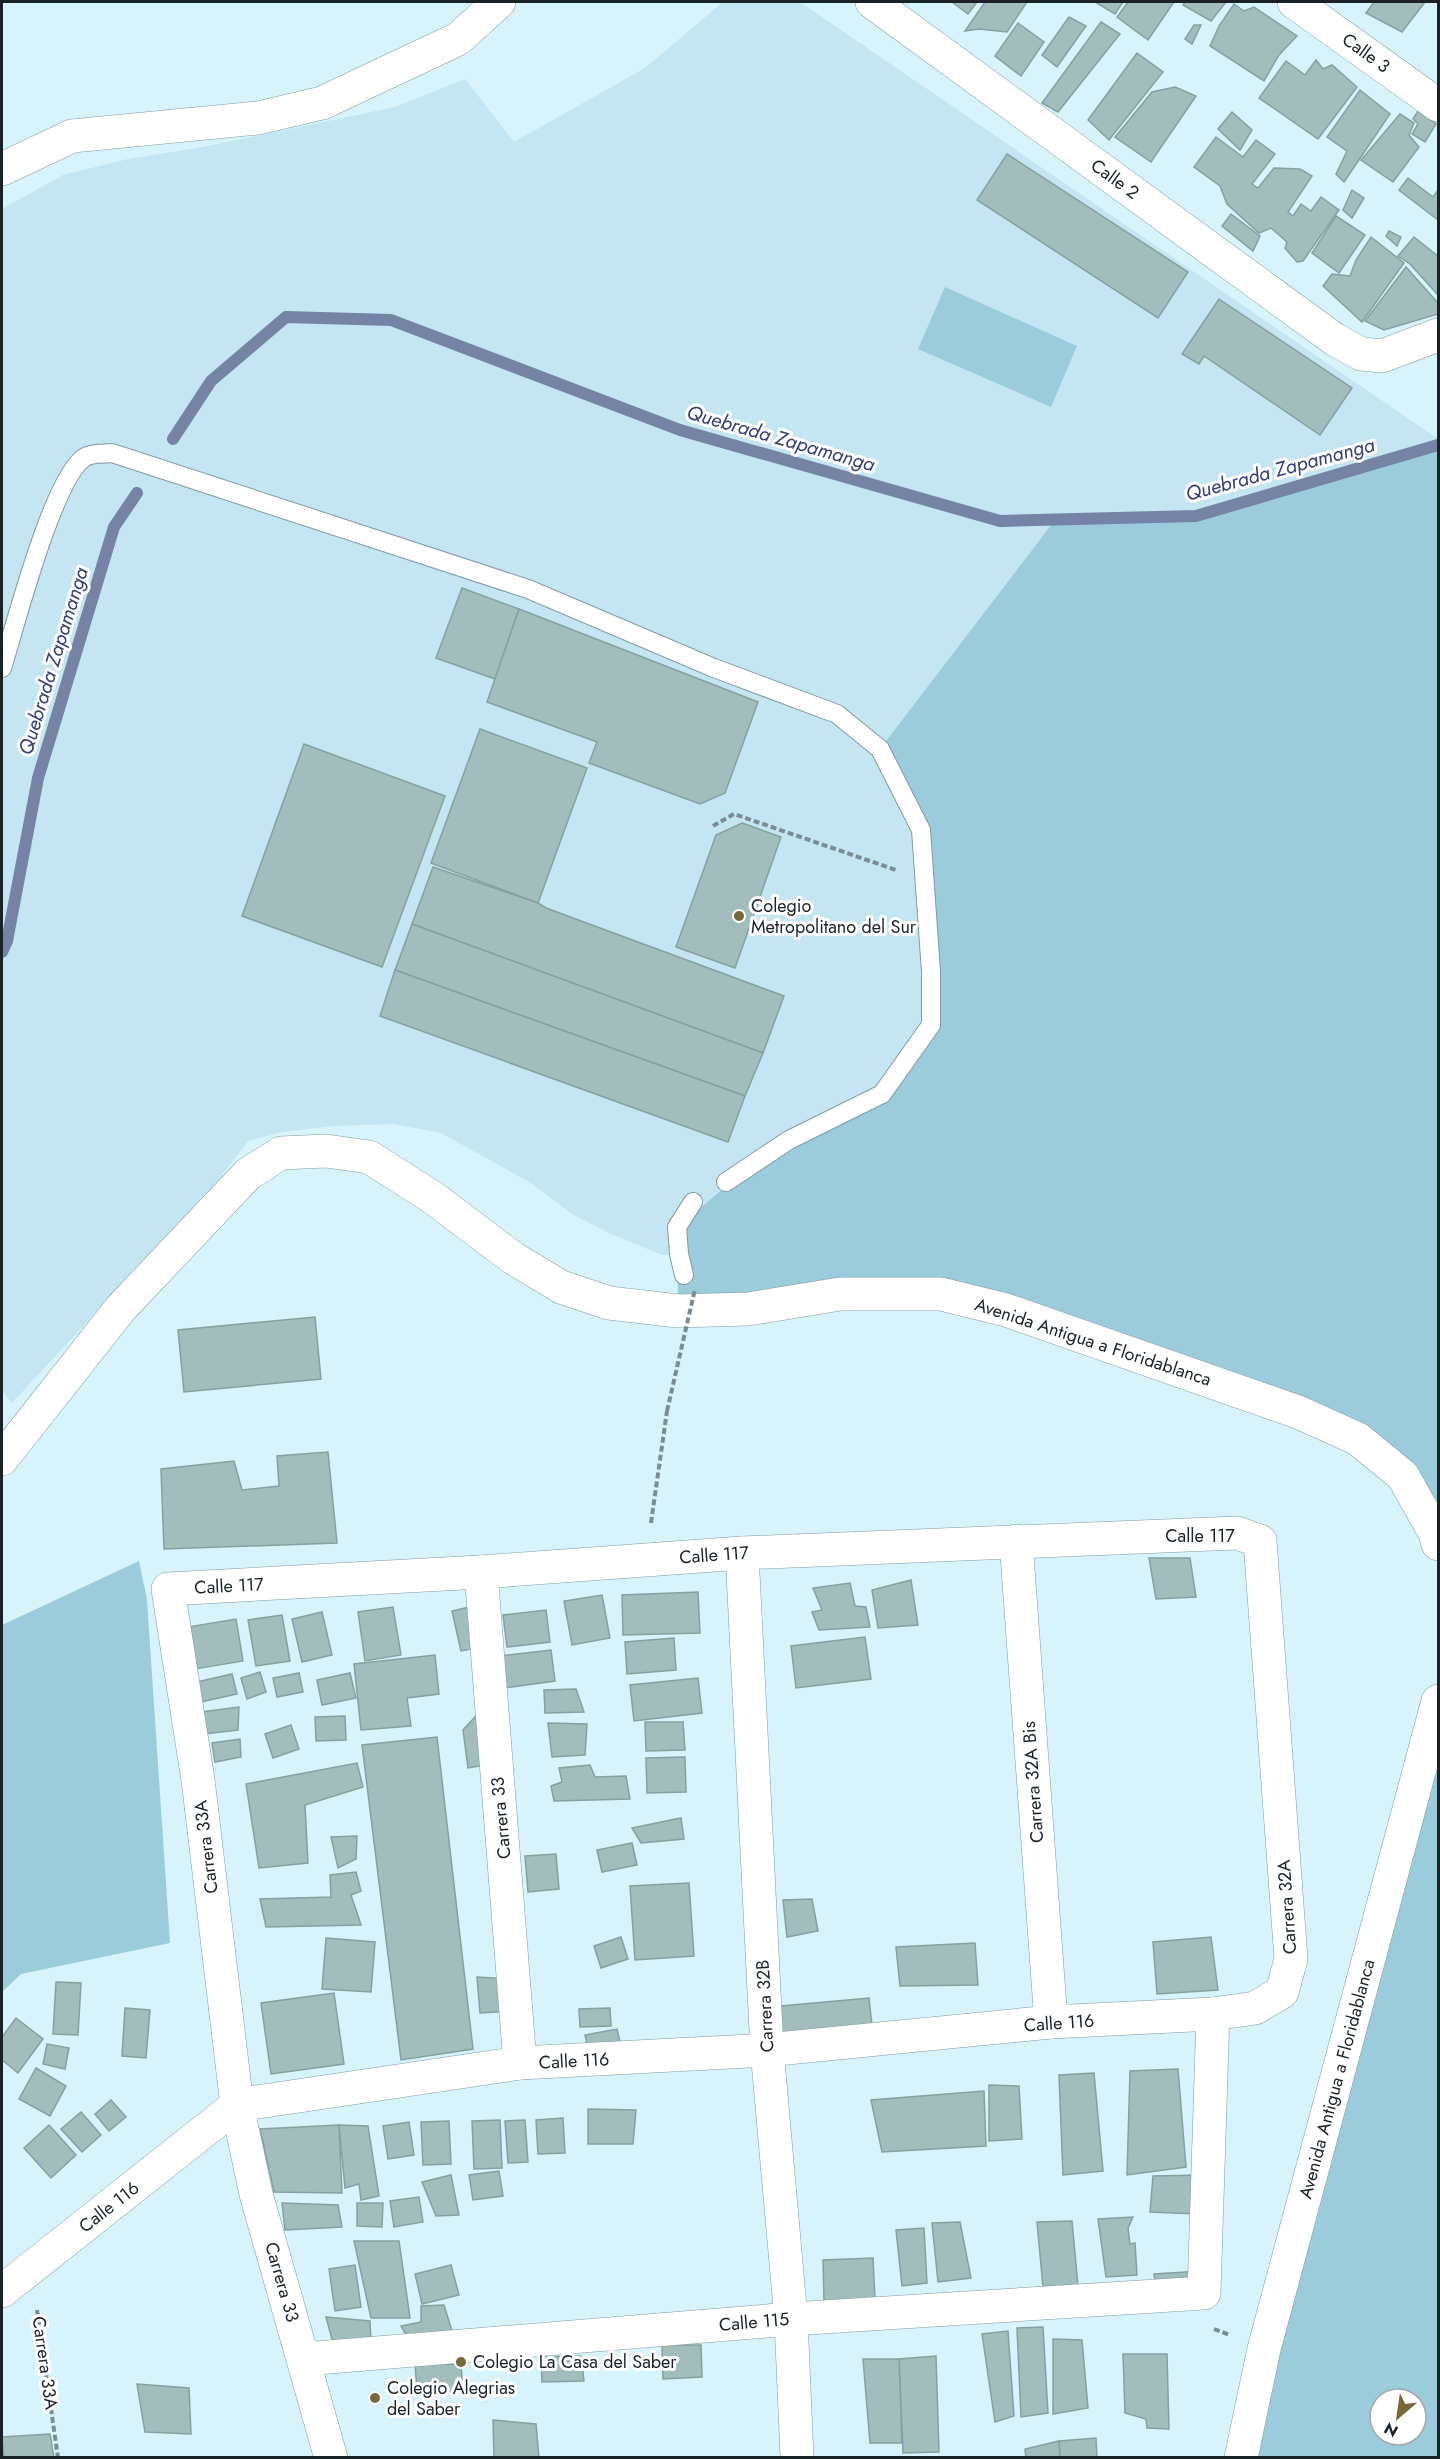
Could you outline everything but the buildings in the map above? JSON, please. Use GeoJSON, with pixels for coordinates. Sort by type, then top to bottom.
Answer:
{"type":"FeatureCollection","features":[{"type":"Feature","properties":{"kind":"street"},"geometry":{"type":"LineString","coordinates":[[458,39],[482,2]]}},
{"type":"Feature","properties":{"kind":"street"},"geometry":{"type":"LineString","coordinates":[[2,169],[72,135],[258,118],[321,103],[458,39],[499,2]]}},
{"type":"Feature","properties":{"kind":"street","name":"Calle 2"},"geometry":{"type":"LineString","coordinates":[[872,2],[1334,339],[1361,354],[1382,356],[1438,335]]}},
{"type":"Feature","properties":{"kind":"street","name":"Calle 3"},"geometry":{"type":"LineString","coordinates":[[1294,2],[1438,105]]}},
{"type":"Feature","properties":{"kind":"street","name":"Avenida Antigua a Floridablanca"},"geometry":{"type":"LineString","coordinates":[[2,1460],[121,1308],[248,1174],[281,1153],[326,1151],[369,1157],[432,1197],[513,1258],[561,1287],[609,1303],[678,1311],[748,1309],[840,1294],[941,1294],[1006,1310],[1298,1412],[1358,1439],[1403,1476],[1435,1533],[1438,1544]]}},
{"type":"Feature","properties":{"kind":"street","name":"Calle 117"},"geometry":{"type":"LineString","coordinates":[[168,1589],[481,1572],[742,1553],[1237,1533],[1260,1541]]}},
{"type":"Feature","properties":{"kind":"street","name":"Carrera 32A Bis"},"geometry":{"type":"LineString","coordinates":[[1016,1541],[1051,2022]]}},
{"type":"Feature","properties":{"kind":"street","name":"Carrera 32A"},"geometry":{"type":"LineString","coordinates":[[1213,2014],[1255,2008],[1282,1992],[1291,1959],[1260,1541]]}},
{"type":"Feature","properties":{"kind":"street","name":"Carrera 32B"},"geometry":{"type":"LineString","coordinates":[[742,1553],[767,2050],[791,2319],[797,2457]]}},
{"type":"Feature","properties":{"kind":"street","name":"Carrera 33"},"geometry":{"type":"LineString","coordinates":[[481,1572],[520,2063]]}},
{"type":"Feature","properties":{"kind":"street","name":"Carrera 33A"},"geometry":{"type":"LineString","coordinates":[[168,1589],[198,1780],[237,2105]]}},
{"type":"Feature","properties":{"kind":"street","name":"Avenida Antigua a Floridablanca"},"geometry":{"type":"LineString","coordinates":[[1241,2457],[1264,2349],[1438,1701]]}},
{"type":"Feature","properties":{"kind":"street"},"geometry":{"type":"LineString","coordinates":[[1204,2293],[1213,2014]]}},
{"type":"Feature","properties":{"kind":"street","name":"Calle 116"},"geometry":{"type":"LineString","coordinates":[[2,2291],[237,2105],[520,2063],[767,2050],[1051,2022],[1213,2014]]}},
{"type":"Feature","properties":{"kind":"street","name":"Carrera 33"},"geometry":{"type":"LineString","coordinates":[[237,2105],[256,2194],[331,2457]]}},
{"type":"Feature","properties":{"kind":"street","name":"Calle 115"},"geometry":{"type":"LineString","coordinates":[[304,2359],[791,2319],[1204,2293]]}},
{"type":"Feature","properties":{"kind":"lane"},"geometry":{"type":"LineString","coordinates":[[2,668],[51,512],[71,472],[86,456],[112,453],[528,589],[714,668],[837,714],[880,749],[921,830],[931,1025],[882,1094],[789,1140],[726,1182]]}},
{"type":"Feature","properties":{"kind":"lane"},"geometry":{"type":"LineString","coordinates":[[690,1282],[679,1254],[677,1227],[693,1202]]}},
{"type":"Feature","properties":{"kind":"path"},"geometry":{"type":"LineString","coordinates":[[713,826],[734,814],[925,881]]}},
{"type":"Feature","properties":{"kind":"path"},"geometry":{"type":"LineString","coordinates":[[646,1560],[690,1282]]}},
{"type":"Feature","properties":{"kind":"path","name":"Carrera 33A"},"geometry":{"type":"LineString","coordinates":[[32,2268],[57,2457]]}},
{"type":"Feature","properties":{"kind":"path"},"geometry":{"type":"LineString","coordinates":[[1204,2293],[1204,2325],[1264,2349]]}},
{"type":"Feature","properties":{"kind":"shaded area"},"geometry":{"type":"Polygon","coordinates":[[[723,2],[800,2],[1438,439],[1438,502],[798,1255],[662,1255],[609,1233],[572,1214],[531,1183],[441,1133],[394,1124],[333,1126],[282,1132],[248,1141],[219,1179],[12,1403],[2,1391],[2,209],[63,175],[128,159],[203,147],[395,107],[465,79],[514,142],[645,68],[723,2]]]}},
{"type":"Feature","properties":{"kind":"shaded area"},"geometry":{"type":"Polygon","coordinates":[[[945,287],[1077,346],[1051,407],[918,349],[945,287]]]}},
{"type":"Feature","properties":{"kind":"shaded area"},"geometry":{"type":"Polygon","coordinates":[[[1438,445],[1438,1544],[1358,1439],[1006,1310],[678,1311],[677,1227],[728,1185],[882,1094],[930,1025],[921,830],[880,749],[1055,520],[1196,516],[1438,445]]]}},
{"type":"Feature","properties":{"kind":"shaded area"},"geometry":{"type":"Polygon","coordinates":[[[139,1561],[147,1600],[170,1943],[21,1974],[2,1992],[2,1625],[139,1561]]]}},
{"type":"Feature","properties":{"kind":"shaded area"},"geometry":{"type":"Polygon","coordinates":[[[1438,1701],[1438,2457],[1241,2458],[1438,1701]]]}},
{"type":"Feature","properties":{"kind":"waterway","name":"Quebrada Zapamanga"},"geometry":{"type":"LineString","coordinates":[[173,439],[211,381],[286,317],[391,320],[680,430],[1000,521],[1196,516],[1438,445]]}},
{"type":"Feature","properties":{"kind":"waterway","name":"Quebrada Zapamanga"},"geometry":{"type":"LineString","coordinates":[[2,952],[7,941],[38,778],[114,527],[137,493]]}},
{"type":"Feature","properties":{"kind":"place","name":"Colegio Metropolitano del Sur"},"geometry":{"type":"Point","coordinates":[739,916]}},
{"type":"Feature","properties":{"kind":"place","name":"Colegio La Casa del Saber"},"geometry":{"type":"Point","coordinates":[461,2362]}},
{"type":"Feature","properties":{"kind":"place","name":"Colegio Alegrias del Saber"},"geometry":{"type":"Point","coordinates":[375,2398]}}]}
